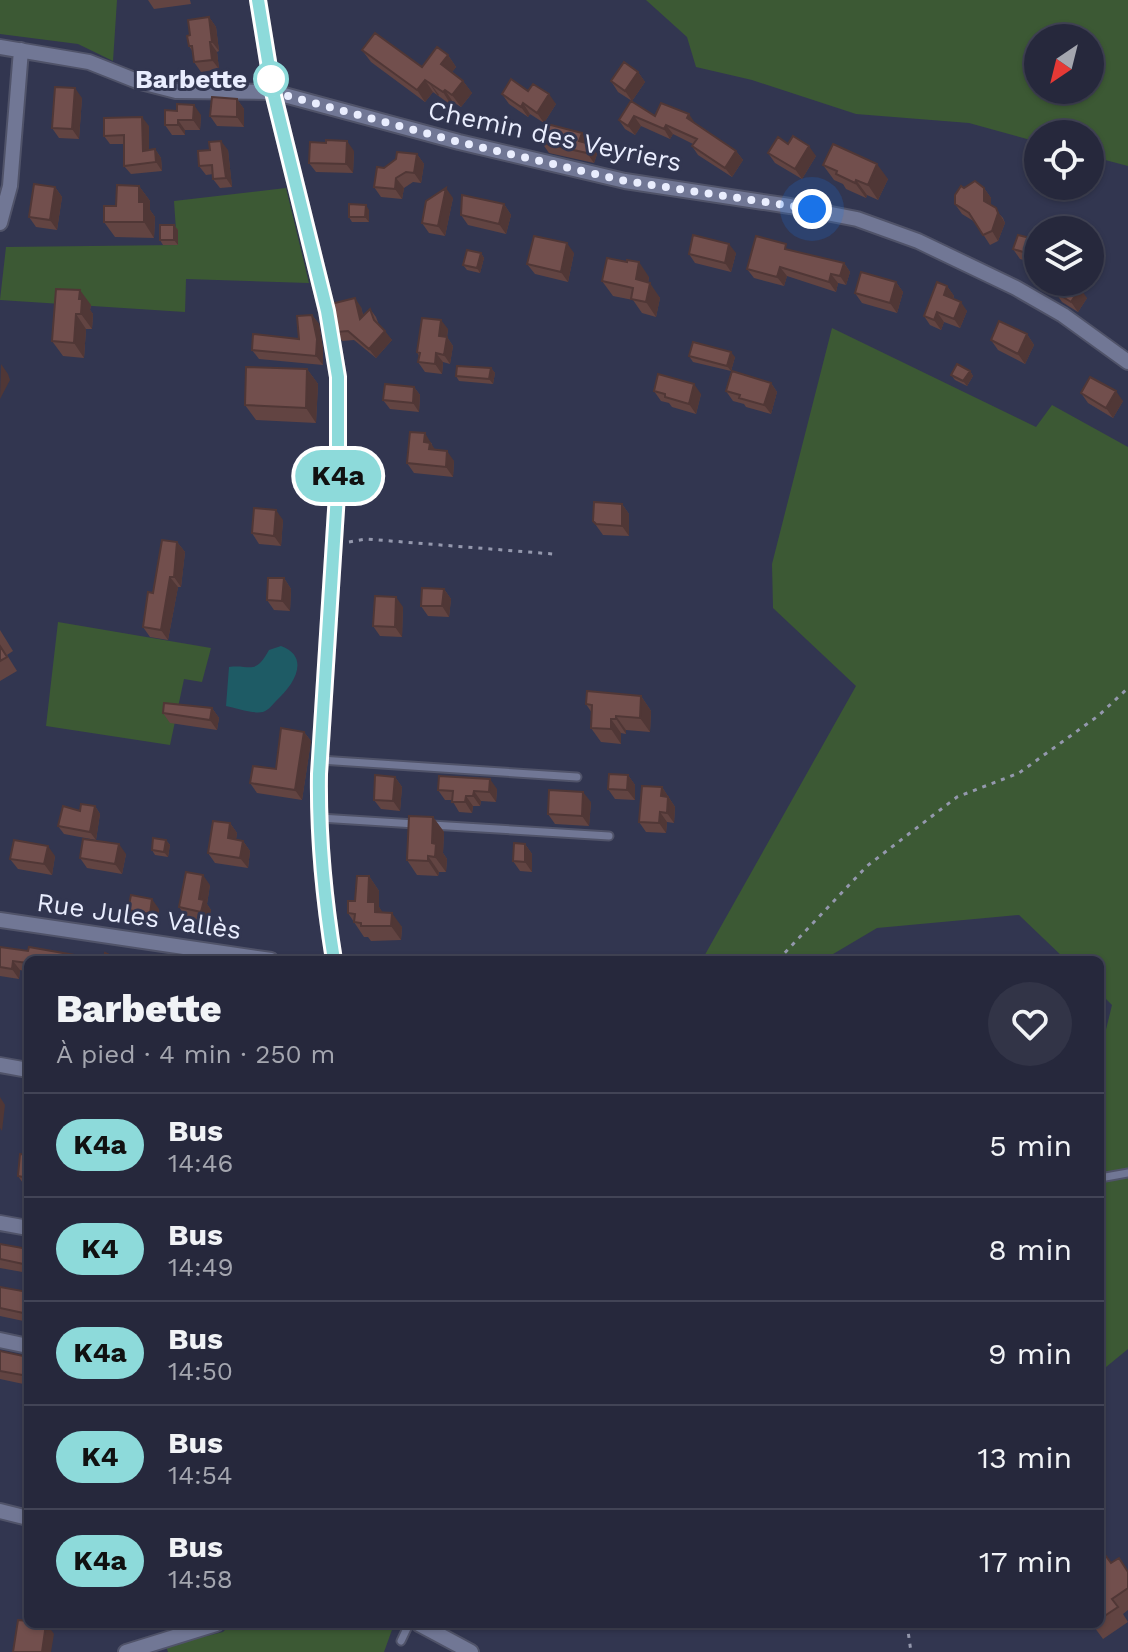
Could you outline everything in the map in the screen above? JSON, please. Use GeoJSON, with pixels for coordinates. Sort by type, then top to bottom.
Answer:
{"type":"FeatureCollection","features":[{"type":"Feature","properties":{"kind":"street"},"geometry":{"type":"LineString","coordinates":[[258,0],[273,92],[327,311],[338,377],[338,479],[318,817],[320,859],[333,956]]}},
{"type":"Feature","properties":{"kind":"street","name":"Chemin des Veyriers"},"geometry":{"type":"LineString","coordinates":[[0,47],[89,62],[137,81],[176,91],[273,92],[459,142],[625,181],[857,219],[918,241],[1016,288],[1063,315],[1128,362]]}},
{"type":"Feature","properties":{"kind":"street"},"geometry":{"type":"LineString","coordinates":[[0,223],[10,186],[21,50]]}},
{"type":"Feature","properties":{"kind":"street","name":"Rue Jules Vallès"},"geometry":{"type":"LineString","coordinates":[[0,920],[245,956]]}},
{"type":"Feature","properties":{"kind":"street"},"geometry":{"type":"LineString","coordinates":[[164,956],[166,944]]}},
{"type":"Feature","properties":{"kind":"street"},"geometry":{"type":"LineString","coordinates":[[0,1065],[24,1069]]}},
{"type":"Feature","properties":{"kind":"street"},"geometry":{"type":"LineString","coordinates":[[0,1223],[24,1227]]}},
{"type":"Feature","properties":{"kind":"street"},"geometry":{"type":"LineString","coordinates":[[0,1340],[24,1345]]}},
{"type":"Feature","properties":{"kind":"street"},"geometry":{"type":"LineString","coordinates":[[0,1511],[24,1517]]}},
{"type":"Feature","properties":{"kind":"street"},"geometry":{"type":"LineString","coordinates":[[126,1652],[203,1628]]}},
{"type":"Feature","properties":{"kind":"street"},"geometry":{"type":"LineString","coordinates":[[426,1628],[471,1652]]}},
{"type":"Feature","properties":{"kind":"lane"},"geometry":{"type":"LineString","coordinates":[[320,760],[577,777]]}},
{"type":"Feature","properties":{"kind":"lane"},"geometry":{"type":"LineString","coordinates":[[318,817],[609,836]]}},
{"type":"Feature","properties":{"kind":"lane"},"geometry":{"type":"LineString","coordinates":[[1104,1177],[1128,1173]]}},
{"type":"Feature","properties":{"kind":"lane"},"geometry":{"type":"LineString","coordinates":[[401,1641],[407,1628]]}},
{"type":"Feature","properties":{"kind":"path"},"geometry":{"type":"LineString","coordinates":[[334,542],[366,539],[553,554]]}},
{"type":"Feature","properties":{"kind":"path"},"geometry":{"type":"LineString","coordinates":[[782,956],[867,866],[957,797],[1019,773],[1098,716],[1128,688]]}},
{"type":"Feature","properties":{"kind":"path"},"geometry":{"type":"LineString","coordinates":[[908,1628],[911,1652]]}},
{"type":"Feature","properties":{"kind":"shaded area"},"geometry":{"type":"Polygon","coordinates":[[[0,0],[117,0],[113,61],[78,44],[0,34],[0,0]]]}},
{"type":"Feature","properties":{"kind":"shaded area"},"geometry":{"type":"Polygon","coordinates":[[[646,0],[1128,0],[1128,166],[1104,160],[1104,120],[1024,120],[1024,138],[969,123],[856,114],[752,80],[696,67],[687,37],[646,0]]]}},
{"type":"Feature","properties":{"kind":"shaded area"},"geometry":{"type":"Polygon","coordinates":[[[286,188],[309,283],[186,279],[185,312],[0,300],[6,247],[177,245],[174,201],[286,188]]]}},
{"type":"Feature","properties":{"kind":"shaded area"},"geometry":{"type":"Polygon","coordinates":[[[832,328],[1036,427],[1052,405],[1128,447],[1128,1349],[1104,1369],[1104,1038],[1112,1005],[1104,997],[1104,956],[1062,956],[1019,915],[877,928],[830,956],[704,956],[856,686],[773,608],[772,564],[832,328]]]}},
{"type":"Feature","properties":{"kind":"shaded area"},"geometry":{"type":"Polygon","coordinates":[[[58,622],[211,648],[202,682],[184,679],[170,745],[46,726],[58,622]]]}},
{"type":"Feature","properties":{"kind":"shaded area"},"geometry":{"type":"Polygon","coordinates":[[[281,646],[290,651],[297,664],[294,679],[283,694],[263,712],[226,706],[229,667],[256,666],[269,650],[281,646]]]}},
{"type":"Feature","properties":{"kind":"shaded area"},"geometry":{"type":"Polygon","coordinates":[[[227,1628],[393,1628],[384,1652],[168,1652],[166,1646],[223,1632],[227,1628]]]}},
{"type":"Feature","properties":{"kind":"building"},"geometry":{"type":"Polygon","coordinates":[[[209,17],[212,60],[194,62],[187,36],[190,35],[188,20],[209,17]]]}},
{"type":"Feature","properties":{"kind":"building"},"geometry":{"type":"Polygon","coordinates":[[[375,33],[422,67],[437,47],[448,55],[441,64],[463,81],[452,95],[425,80],[417,90],[362,50],[375,33]]]}},
{"type":"Feature","properties":{"kind":"building"},"geometry":{"type":"Polygon","coordinates":[[[624,62],[638,72],[625,91],[611,81],[624,62]]]}},
{"type":"Feature","properties":{"kind":"building"},"geometry":{"type":"Polygon","coordinates":[[[511,79],[528,91],[533,84],[549,94],[537,113],[502,94],[511,79]]]}},
{"type":"Feature","properties":{"kind":"building"},"geometry":{"type":"Polygon","coordinates":[[[55,87],[75,88],[72,129],[52,128],[55,87]]]}},
{"type":"Feature","properties":{"kind":"building"},"geometry":{"type":"Polygon","coordinates":[[[212,97],[237,99],[237,117],[210,116],[212,97]]]}},
{"type":"Feature","properties":{"kind":"building"},"geometry":{"type":"Polygon","coordinates":[[[631,101],[655,116],[661,103],[689,114],[687,118],[736,151],[725,168],[692,146],[697,139],[666,125],[664,129],[634,116],[628,126],[619,120],[631,101]]]}},
{"type":"Feature","properties":{"kind":"building"},"geometry":{"type":"Polygon","coordinates":[[[177,104],[194,105],[193,120],[178,120],[178,125],[165,125],[165,110],[177,111],[177,104]]]}},
{"type":"Feature","properties":{"kind":"building"},"geometry":{"type":"Polygon","coordinates":[[[142,117],[143,151],[155,149],[156,162],[124,166],[124,135],[104,136],[104,118],[142,117]]]}},
{"type":"Feature","properties":{"kind":"building"},"geometry":{"type":"Polygon","coordinates":[[[547,124],[582,133],[579,141],[590,144],[587,153],[542,143],[547,124]]]}},
{"type":"Feature","properties":{"kind":"building"},"geometry":{"type":"Polygon","coordinates":[[[793,136],[809,146],[795,169],[768,153],[778,137],[788,144],[793,136]]]}},
{"type":"Feature","properties":{"kind":"building"},"geometry":{"type":"Polygon","coordinates":[[[326,140],[347,141],[346,164],[309,163],[310,142],[326,143],[326,140]]]}},
{"type":"Feature","properties":{"kind":"building"},"geometry":{"type":"Polygon","coordinates":[[[221,141],[226,178],[213,179],[212,165],[199,166],[198,151],[210,150],[209,142],[221,141]]]}},
{"type":"Feature","properties":{"kind":"building"},"geometry":{"type":"Polygon","coordinates":[[[833,144],[877,164],[868,185],[856,180],[855,183],[823,165],[833,144]]]}},
{"type":"Feature","properties":{"kind":"building"},"geometry":{"type":"Polygon","coordinates":[[[397,152],[417,154],[414,173],[406,172],[396,178],[395,189],[374,187],[377,167],[384,168],[396,159],[397,152]]]}},
{"type":"Feature","properties":{"kind":"building"},"geometry":{"type":"Polygon","coordinates":[[[975,181],[984,188],[984,201],[996,208],[998,213],[992,231],[983,235],[969,213],[955,204],[955,195],[961,186],[964,188],[975,181]]]}},
{"type":"Feature","properties":{"kind":"building"},"geometry":{"type":"Polygon","coordinates":[[[34,184],[55,187],[50,220],[29,217],[34,184]]]}},
{"type":"Feature","properties":{"kind":"building"},"geometry":{"type":"Polygon","coordinates":[[[117,185],[139,186],[139,202],[144,202],[144,222],[104,222],[104,206],[116,206],[117,185]]]}},
{"type":"Feature","properties":{"kind":"building"},"geometry":{"type":"Polygon","coordinates":[[[446,188],[438,226],[422,223],[426,201],[446,188]]]}},
{"type":"Feature","properties":{"kind":"building"},"geometry":{"type":"Polygon","coordinates":[[[462,195],[504,204],[499,224],[461,215],[462,195]]]}},
{"type":"Feature","properties":{"kind":"building"},"geometry":{"type":"Polygon","coordinates":[[[349,204],[366,205],[365,217],[349,217],[349,204]]]}},
{"type":"Feature","properties":{"kind":"building"},"geometry":{"type":"Polygon","coordinates":[[[160,225],[174,225],[174,240],[160,240],[160,225]]]}},
{"type":"Feature","properties":{"kind":"building"},"geometry":{"type":"Polygon","coordinates":[[[693,235],[729,244],[725,263],[689,254],[693,235]]]}},
{"type":"Feature","properties":{"kind":"building"},"geometry":{"type":"Polygon","coordinates":[[[1018,235],[1024,236],[1024,252],[1013,249],[1018,235]]]}},
{"type":"Feature","properties":{"kind":"building"},"geometry":{"type":"Polygon","coordinates":[[[534,236],[567,243],[561,272],[527,264],[534,236]]]}},
{"type":"Feature","properties":{"kind":"building"},"geometry":{"type":"Polygon","coordinates":[[[756,236],[786,244],[785,249],[844,263],[840,276],[831,274],[829,282],[780,267],[777,277],[747,269],[756,236]]]}},
{"type":"Feature","properties":{"kind":"building"},"geometry":{"type":"Polygon","coordinates":[[[467,250],[481,253],[477,268],[463,265],[467,250]]]}},
{"type":"Feature","properties":{"kind":"building"},"geometry":{"type":"Polygon","coordinates":[[[607,258],[639,262],[636,279],[650,283],[646,302],[631,299],[633,288],[602,281],[607,258]]]}},
{"type":"Feature","properties":{"kind":"building"},"geometry":{"type":"Polygon","coordinates":[[[861,272],[896,282],[890,303],[855,293],[861,272]]]}},
{"type":"Feature","properties":{"kind":"building"},"geometry":{"type":"Polygon","coordinates":[[[937,282],[947,286],[944,295],[961,302],[954,319],[937,312],[934,320],[924,316],[937,282]]]}},
{"type":"Feature","properties":{"kind":"building"},"geometry":{"type":"Polygon","coordinates":[[[56,289],[80,290],[81,314],[76,314],[74,343],[52,341],[56,289]]]}},
{"type":"Feature","properties":{"kind":"building"},"geometry":{"type":"Polygon","coordinates":[[[1061,296],[1075,296],[1071,302],[1061,296]]]}},
{"type":"Feature","properties":{"kind":"building"},"geometry":{"type":"Polygon","coordinates":[[[355,298],[360,319],[370,309],[374,320],[385,331],[369,349],[348,331],[336,332],[331,304],[355,298]]]}},
{"type":"Feature","properties":{"kind":"building"},"geometry":{"type":"Polygon","coordinates":[[[312,315],[317,339],[316,356],[252,350],[253,334],[299,339],[297,316],[312,315]]]}},
{"type":"Feature","properties":{"kind":"building"},"geometry":{"type":"Polygon","coordinates":[[[422,318],[441,320],[439,336],[447,337],[444,355],[436,353],[435,364],[418,362],[422,318]]]}},
{"type":"Feature","properties":{"kind":"building"},"geometry":{"type":"Polygon","coordinates":[[[999,321],[1027,334],[1018,354],[991,340],[999,321]]]}},
{"type":"Feature","properties":{"kind":"building"},"geometry":{"type":"Polygon","coordinates":[[[693,342],[731,352],[727,366],[689,356],[693,342]]]}},
{"type":"Feature","properties":{"kind":"building"},"geometry":{"type":"Polygon","coordinates":[[[957,364],[970,371],[963,381],[951,375],[957,364]]]}},
{"type":"Feature","properties":{"kind":"building"},"geometry":{"type":"Polygon","coordinates":[[[457,366],[491,368],[489,379],[456,376],[457,366]]]}},
{"type":"Feature","properties":{"kind":"building"},"geometry":{"type":"Polygon","coordinates":[[[246,367],[307,369],[306,408],[245,405],[246,367]]]}},
{"type":"Feature","properties":{"kind":"building"},"geometry":{"type":"Polygon","coordinates":[[[732,371],[771,383],[764,405],[726,391],[732,371]]]}},
{"type":"Feature","properties":{"kind":"building"},"geometry":{"type":"Polygon","coordinates":[[[658,374],[694,384],[689,404],[654,391],[658,374]]]}},
{"type":"Feature","properties":{"kind":"building"},"geometry":{"type":"Polygon","coordinates":[[[1090,377],[1116,391],[1106,408],[1081,393],[1090,377]]]}},
{"type":"Feature","properties":{"kind":"building"},"geometry":{"type":"Polygon","coordinates":[[[385,384],[414,387],[413,403],[383,400],[385,384]]]}},
{"type":"Feature","properties":{"kind":"building"},"geometry":{"type":"Polygon","coordinates":[[[410,432],[425,433],[424,442],[430,443],[429,449],[447,451],[446,467],[407,463],[410,432]]]}},
{"type":"Feature","properties":{"kind":"building"},"geometry":{"type":"Polygon","coordinates":[[[594,502],[622,504],[622,526],[596,524],[593,521],[594,502]]]}},
{"type":"Feature","properties":{"kind":"building"},"geometry":{"type":"Polygon","coordinates":[[[254,508],[276,510],[274,536],[252,533],[254,508]]]}},
{"type":"Feature","properties":{"kind":"building"},"geometry":{"type":"Polygon","coordinates":[[[162,540],[177,542],[174,577],[170,577],[161,630],[143,627],[148,592],[153,593],[162,540]]]}},
{"type":"Feature","properties":{"kind":"building"},"geometry":{"type":"Polygon","coordinates":[[[268,578],[284,578],[282,601],[267,600],[268,578]]]}},
{"type":"Feature","properties":{"kind":"building"},"geometry":{"type":"Polygon","coordinates":[[[422,588],[444,589],[442,606],[421,606],[422,588]]]}},
{"type":"Feature","properties":{"kind":"building"},"geometry":{"type":"Polygon","coordinates":[[[375,596],[396,597],[395,627],[373,626],[375,596]]]}},
{"type":"Feature","properties":{"kind":"building"},"geometry":{"type":"Polygon","coordinates":[[[0,646],[7,657],[0,661],[0,646]]]}},
{"type":"Feature","properties":{"kind":"building"},"geometry":{"type":"Polygon","coordinates":[[[587,691],[641,696],[640,718],[616,716],[616,719],[611,719],[611,729],[591,728],[592,705],[586,704],[587,691]]]}},
{"type":"Feature","properties":{"kind":"building"},"geometry":{"type":"Polygon","coordinates":[[[164,703],[212,708],[210,720],[163,713],[164,703]]]}},
{"type":"Feature","properties":{"kind":"building"},"geometry":{"type":"Polygon","coordinates":[[[281,728],[304,732],[295,790],[250,783],[253,766],[276,769],[281,728]]]}},
{"type":"Feature","properties":{"kind":"building"},"geometry":{"type":"Polygon","coordinates":[[[609,774],[628,775],[627,790],[608,789],[609,774]]]}},
{"type":"Feature","properties":{"kind":"building"},"geometry":{"type":"Polygon","coordinates":[[[375,775],[395,777],[393,801],[374,800],[375,775]]]}},
{"type":"Feature","properties":{"kind":"building"},"geometry":{"type":"Polygon","coordinates":[[[439,776],[490,779],[489,792],[474,791],[473,796],[466,796],[465,802],[452,802],[453,791],[438,790],[439,776]]]}},
{"type":"Feature","properties":{"kind":"building"},"geometry":{"type":"Polygon","coordinates":[[[642,786],[662,787],[661,796],[668,797],[667,813],[660,812],[659,823],[639,822],[642,786]]]}},
{"type":"Feature","properties":{"kind":"building"},"geometry":{"type":"Polygon","coordinates":[[[549,790],[583,792],[582,816],[548,814],[549,790]]]}},
{"type":"Feature","properties":{"kind":"building"},"geometry":{"type":"Polygon","coordinates":[[[81,804],[95,806],[90,832],[58,826],[63,806],[80,811],[81,804]]]}},
{"type":"Feature","properties":{"kind":"building"},"geometry":{"type":"Polygon","coordinates":[[[409,816],[433,817],[435,857],[428,856],[428,861],[407,860],[409,816]]]}},
{"type":"Feature","properties":{"kind":"building"},"geometry":{"type":"Polygon","coordinates":[[[213,821],[230,823],[228,838],[243,841],[240,858],[208,853],[213,821]]]}},
{"type":"Feature","properties":{"kind":"building"},"geometry":{"type":"Polygon","coordinates":[[[153,838],[166,840],[164,852],[152,850],[153,838]]]}},
{"type":"Feature","properties":{"kind":"building"},"geometry":{"type":"Polygon","coordinates":[[[83,839],[119,844],[115,864],[80,858],[83,839]]]}},
{"type":"Feature","properties":{"kind":"building"},"geometry":{"type":"Polygon","coordinates":[[[14,840],[48,846],[44,864],[10,859],[14,840]]]}},
{"type":"Feature","properties":{"kind":"building"},"geometry":{"type":"Polygon","coordinates":[[[514,843],[525,844],[525,862],[513,861],[514,843]]]}},
{"type":"Feature","properties":{"kind":"building"},"geometry":{"type":"Polygon","coordinates":[[[186,872],[203,875],[199,899],[204,900],[201,912],[179,907],[186,872]]]}},
{"type":"Feature","properties":{"kind":"building"},"geometry":{"type":"Polygon","coordinates":[[[357,876],[369,876],[368,902],[375,902],[375,912],[392,913],[391,926],[361,926],[361,923],[354,922],[355,914],[348,913],[348,901],[355,901],[357,876]]]}},
{"type":"Feature","properties":{"kind":"building"},"geometry":{"type":"Polygon","coordinates":[[[131,895],[152,899],[150,914],[128,910],[131,895]]]}},
{"type":"Feature","properties":{"kind":"building"},"geometry":{"type":"Polygon","coordinates":[[[0,947],[28,951],[29,947],[80,956],[24,956],[24,962],[13,961],[12,969],[0,967],[0,947]]]}},
{"type":"Feature","properties":{"kind":"building"},"geometry":{"type":"Polygon","coordinates":[[[20,1154],[24,1154],[24,1177],[18,1176],[20,1154]]]}},
{"type":"Feature","properties":{"kind":"building"},"geometry":{"type":"Polygon","coordinates":[[[0,1244],[24,1248],[24,1264],[0,1259],[0,1244]]]}},
{"type":"Feature","properties":{"kind":"building"},"geometry":{"type":"Polygon","coordinates":[[[0,1287],[24,1291],[24,1313],[0,1308],[0,1287]]]}},
{"type":"Feature","properties":{"kind":"building"},"geometry":{"type":"Polygon","coordinates":[[[0,1351],[24,1356],[24,1375],[0,1371],[0,1351]]]}},
{"type":"Feature","properties":{"kind":"building"},"geometry":{"type":"Polygon","coordinates":[[[1104,1553],[1111,1563],[1119,1558],[1128,1572],[1128,1588],[1112,1599],[1118,1607],[1104,1616],[1104,1553]]]}},
{"type":"Feature","properties":{"kind":"building"},"geometry":{"type":"Polygon","coordinates":[[[18,1620],[24,1621],[24,1628],[45,1628],[42,1652],[13,1652],[18,1620]]]}},
{"type":"Feature","properties":{"kind":"bus line","name":"K4a"},"geometry":{"type":"LineString","coordinates":[[258,0],[273,92],[327,311],[338,377],[338,479],[318,817],[320,859],[333,956]]}},
{"type":"Feature","properties":{"kind":"place","name":"Barbette"},"geometry":{"type":"Point","coordinates":[271,79]}},
{"type":"Feature","properties":{"kind":"route"},"geometry":{"type":"LineString","coordinates":[[271,79],[273,92],[459,142],[625,181],[812,209]]}}]}
